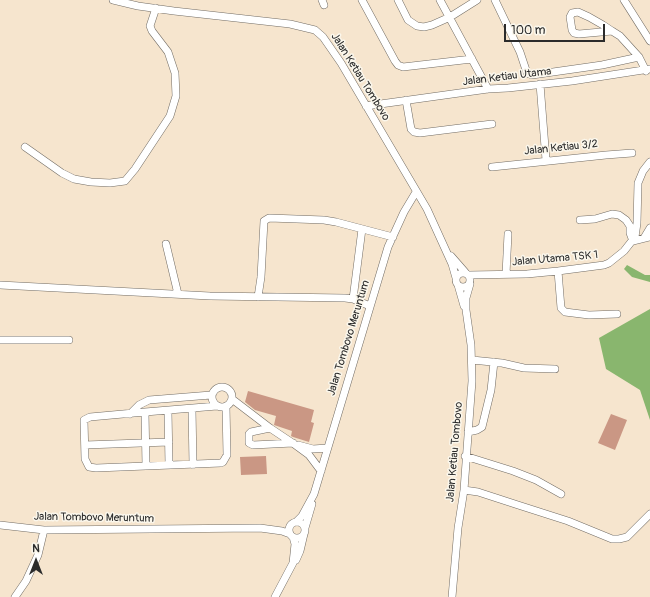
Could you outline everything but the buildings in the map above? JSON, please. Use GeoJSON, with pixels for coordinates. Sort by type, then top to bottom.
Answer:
{"type":"FeatureCollection","features":[{"type":"Feature","properties":{"kind":"street","name":"Jalan Ketiau Tombovo"},"geometry":{"type":"LineString","coordinates":[[114,0],[174,11],[290,24],[314,30],[323,36],[330,45],[427,209],[447,253],[466,310]]}},
{"type":"Feature","properties":{"kind":"street"},"geometry":{"type":"LineString","coordinates":[[362,0],[398,65],[403,66],[472,58]]}},
{"type":"Feature","properties":{"kind":"street"},"geometry":{"type":"LineString","coordinates":[[398,0],[408,20],[417,26],[424,27],[450,17],[477,0]]}},
{"type":"Feature","properties":{"kind":"street"},"geometry":{"type":"LineString","coordinates":[[440,0],[488,89]]}},
{"type":"Feature","properties":{"kind":"street"},"geometry":{"type":"LineString","coordinates":[[494,0],[520,52],[528,73],[532,75],[602,65],[639,57]]}},
{"type":"Feature","properties":{"kind":"street"},"geometry":{"type":"LineString","coordinates":[[624,0],[650,41]]}},
{"type":"Feature","properties":{"kind":"street"},"geometry":{"type":"LineString","coordinates":[[25,147],[62,173],[74,179],[110,183],[125,181],[135,169],[170,116],[176,96],[175,73],[168,52],[152,31],[150,26],[156,8]]}},
{"type":"Feature","properties":{"kind":"street"},"geometry":{"type":"LineString","coordinates":[[612,30],[579,34],[574,33],[572,30],[570,17],[572,13],[578,12],[589,16],[612,30],[625,40],[648,70]]}},
{"type":"Feature","properties":{"kind":"street","name":"Jalan Ketiau Utama"},"geometry":{"type":"LineString","coordinates":[[366,106],[488,89],[648,70]]}},
{"type":"Feature","properties":{"kind":"street"},"geometry":{"type":"LineString","coordinates":[[540,84],[546,160]]}},
{"type":"Feature","properties":{"kind":"street"},"geometry":{"type":"LineString","coordinates":[[406,100],[411,129],[414,132],[420,133],[492,124]]}},
{"type":"Feature","properties":{"kind":"street","name":"Jalan Ketiau 3/2"},"geometry":{"type":"LineString","coordinates":[[492,167],[546,160],[632,153]]}},
{"type":"Feature","properties":{"kind":"street"},"geometry":{"type":"LineString","coordinates":[[633,241],[637,231],[638,183],[643,171],[650,162]]}},
{"type":"Feature","properties":{"kind":"street","name":"Jalan Tombovo Meruntum"},"geometry":{"type":"LineString","coordinates":[[275,597],[300,552],[304,531],[327,448],[388,247],[404,212],[416,192]]}},
{"type":"Feature","properties":{"kind":"street"},"geometry":{"type":"LineString","coordinates":[[580,220],[595,219],[612,214],[619,215],[626,220],[630,226],[630,233],[633,241]]}},
{"type":"Feature","properties":{"kind":"street"},"geometry":{"type":"LineString","coordinates":[[258,297],[264,221],[269,218],[324,220],[346,224],[392,237]]}},
{"type":"Feature","properties":{"kind":"street"},"geometry":{"type":"LineString","coordinates":[[633,241],[647,238],[650,228]]}},
{"type":"Feature","properties":{"kind":"street"},"geometry":{"type":"LineString","coordinates":[[353,299],[362,229]]}},
{"type":"Feature","properties":{"kind":"street"},"geometry":{"type":"LineString","coordinates":[[506,274],[508,234]]}},
{"type":"Feature","properties":{"kind":"street","name":"Jalan Utama TSK 1"},"geometry":{"type":"LineString","coordinates":[[467,273],[506,274],[558,271],[604,265],[616,258],[633,241]]}},
{"type":"Feature","properties":{"kind":"street"},"geometry":{"type":"LineString","coordinates":[[166,244],[178,294]]}},
{"type":"Feature","properties":{"kind":"street","name":"Jalan Ketiau Tombovo"},"geometry":{"type":"LineString","coordinates":[[447,253],[467,273]]}},
{"type":"Feature","properties":{"kind":"street"},"geometry":{"type":"LineString","coordinates":[[558,271],[561,308],[565,312],[589,315],[617,314]]}},
{"type":"Feature","properties":{"kind":"street"},"geometry":{"type":"LineString","coordinates":[[470,283],[471,278],[467,273],[460,273],[457,282],[464,287],[470,283],[496,274]]}},
{"type":"Feature","properties":{"kind":"street","name":"Jalan Ketiau Tombovo"},"geometry":{"type":"LineString","coordinates":[[452,597],[458,528],[464,490],[472,381],[472,360],[466,310],[466,298],[470,283]]}},
{"type":"Feature","properties":{"kind":"street"},"geometry":{"type":"LineString","coordinates":[[0,285],[178,294],[353,299],[370,306]]}},
{"type":"Feature","properties":{"kind":"street"},"geometry":{"type":"LineString","coordinates":[[0,340],[69,340]]}},
{"type":"Feature","properties":{"kind":"street"},"geometry":{"type":"LineString","coordinates":[[472,360],[502,363],[524,368],[555,369]]}},
{"type":"Feature","properties":{"kind":"street"},"geometry":{"type":"LineString","coordinates":[[468,432],[482,427],[491,390],[494,362]]}},
{"type":"Feature","properties":{"kind":"street"},"geometry":{"type":"LineString","coordinates":[[130,414],[139,405],[149,400],[211,395],[216,388],[224,386],[231,391],[232,399],[230,404],[221,407],[217,406],[192,409],[145,412],[130,414],[90,417],[84,420],[85,459],[89,467],[96,468],[221,463],[227,457],[226,406]]}},
{"type":"Feature","properties":{"kind":"street"},"geometry":{"type":"LineString","coordinates":[[211,395],[217,406]]}},
{"type":"Feature","properties":{"kind":"street"},"geometry":{"type":"LineString","coordinates":[[232,399],[309,455],[321,471]]}},
{"type":"Feature","properties":{"kind":"street"},"geometry":{"type":"LineString","coordinates":[[192,409],[193,464]]}},
{"type":"Feature","properties":{"kind":"street"},"geometry":{"type":"LineString","coordinates":[[168,411],[169,465]]}},
{"type":"Feature","properties":{"kind":"street"},"geometry":{"type":"LineString","coordinates":[[145,412],[146,466]]}},
{"type":"Feature","properties":{"kind":"street"},"geometry":{"type":"LineString","coordinates":[[270,428],[251,432],[249,434],[249,443],[253,445],[294,443],[313,449],[327,448]]}},
{"type":"Feature","properties":{"kind":"street"},"geometry":{"type":"LineString","coordinates":[[85,444],[169,442]]}},
{"type":"Feature","properties":{"kind":"street"},"geometry":{"type":"LineString","coordinates":[[466,456],[519,473],[536,480],[561,494]]}},
{"type":"Feature","properties":{"kind":"street"},"geometry":{"type":"LineString","coordinates":[[464,490],[478,492],[568,521],[612,539],[627,537],[650,514]]}},
{"type":"Feature","properties":{"kind":"street","name":"Jalan Tombovo Meruntum"},"geometry":{"type":"LineString","coordinates":[[260,528],[294,523],[302,516],[314,494]]}},
{"type":"Feature","properties":{"kind":"street"},"geometry":{"type":"LineString","coordinates":[[292,535],[298,538],[304,531],[303,524],[294,523],[289,529],[295,544],[293,563]]}},
{"type":"Feature","properties":{"kind":"street","name":"Jalan Tombovo Meruntum"},"geometry":{"type":"LineString","coordinates":[[0,525],[44,530],[260,528],[273,529],[292,535]]}},
{"type":"Feature","properties":{"kind":"street"},"geometry":{"type":"LineString","coordinates":[[15,597],[26,581],[41,549],[44,530]]}},
{"type":"Feature","properties":{"kind":"green space"},"geometry":{"type":"Polygon","coordinates":[[[627,265],[645,275],[650,275],[650,282],[632,277],[624,269],[627,265]]]}},
{"type":"Feature","properties":{"kind":"green space"},"geometry":{"type":"Polygon","coordinates":[[[650,309],[650,420],[640,390],[606,369],[599,338],[650,309]]]}}]}
